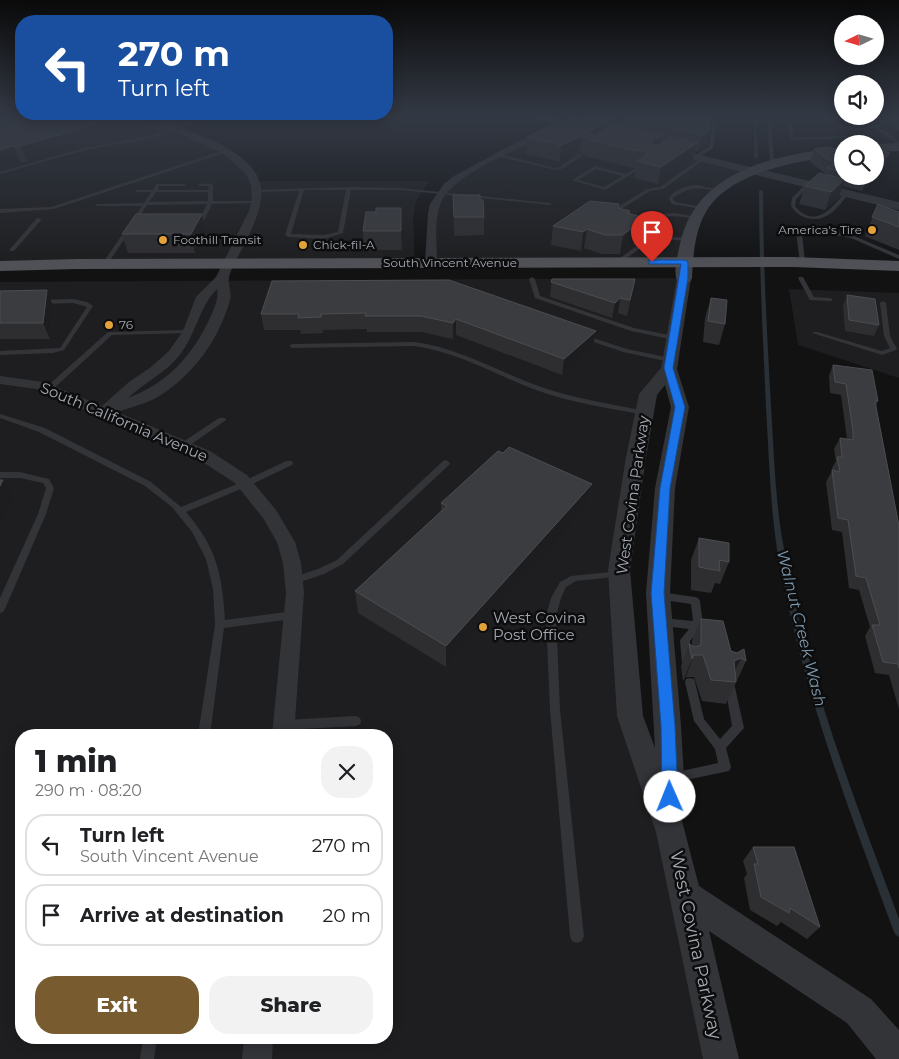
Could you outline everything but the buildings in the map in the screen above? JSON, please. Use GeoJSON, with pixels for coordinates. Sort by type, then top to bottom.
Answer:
{"type":"FeatureCollection","features":[{"type":"Feature","properties":{"kind":"main road","name":"West Covina Parkway"},"geometry":{"type":"LineString","coordinates":[[684,270],[689,240],[698,213],[718,190],[767,165]]}},
{"type":"Feature","properties":{"kind":"main road","name":"South Vincent Avenue"},"geometry":{"type":"LineString","coordinates":[[0,282],[431,264],[618,262],[684,270]]}},
{"type":"Feature","properties":{"kind":"main road","name":"South Vincent Avenue"},"geometry":{"type":"LineString","coordinates":[[0,266],[105,264],[225,272],[532,279],[684,270],[802,270],[899,266]]}},
{"type":"Feature","properties":{"kind":"main road","name":"South Vincent Avenue"},"geometry":{"type":"LineString","coordinates":[[802,270],[899,280]]}},
{"type":"Feature","properties":{"kind":"street"},"geometry":{"type":"LineString","coordinates":[[105,412],[134,385],[156,370],[174,354],[188,332],[202,297],[225,272],[254,210],[256,198],[255,181],[244,165]]}},
{"type":"Feature","properties":{"kind":"street"},"geometry":{"type":"LineString","coordinates":[[431,264],[432,213],[435,204],[442,193],[457,178],[480,165]]}},
{"type":"Feature","properties":{"kind":"street"},"geometry":{"type":"LineString","coordinates":[[730,165],[898,204]]}},
{"type":"Feature","properties":{"kind":"street","name":"West Covina Parkway"},"geometry":{"type":"LineString","coordinates":[[684,270],[669,364],[648,394],[636,457],[620,574],[630,716],[671,832],[721,1059]]}},
{"type":"Feature","properties":{"kind":"street"},"geometry":{"type":"LineString","coordinates":[[105,412],[150,395],[178,375],[194,357],[205,344],[225,298],[225,272]]}},
{"type":"Feature","properties":{"kind":"street","name":"West Covina Parkway"},"geometry":{"type":"LineString","coordinates":[[669,364],[680,407],[665,488],[658,596],[670,779],[671,832]]}},
{"type":"Feature","properties":{"kind":"street","name":"South California Avenue"},"geometry":{"type":"LineString","coordinates":[[0,380],[48,388],[204,455],[230,471],[245,484],[270,514],[286,542],[292,563],[294,580],[284,729]]}},
{"type":"Feature","properties":{"kind":"street"},"geometry":{"type":"LineString","coordinates":[[685,896],[859,1010],[899,1058]]}},
{"type":"Feature","properties":{"kind":"street"},"geometry":{"type":"LineString","coordinates":[[257,1059],[258,1044]]}},
{"type":"Feature","properties":{"kind":"lane"},"geometry":{"type":"LineString","coordinates":[[0,173],[27,165]]}},
{"type":"Feature","properties":{"kind":"lane"},"geometry":{"type":"LineString","coordinates":[[0,210],[52,208],[176,165]]}},
{"type":"Feature","properties":{"kind":"lane"},"geometry":{"type":"LineString","coordinates":[[541,165],[555,169],[562,165]]}},
{"type":"Feature","properties":{"kind":"lane"},"geometry":{"type":"LineString","coordinates":[[616,210],[649,190],[661,188],[690,165]]}},
{"type":"Feature","properties":{"kind":"lane"},"geometry":{"type":"LineString","coordinates":[[627,176],[595,167],[574,180],[605,188],[627,176],[638,169]]}},
{"type":"Feature","properties":{"kind":"lane"},"geometry":{"type":"LineString","coordinates":[[809,184],[794,199],[793,206],[798,213],[807,216],[818,217],[828,214],[847,193]]}},
{"type":"Feature","properties":{"kind":"lane"},"geometry":{"type":"LineString","coordinates":[[105,264],[158,185],[184,185]]}},
{"type":"Feature","properties":{"kind":"lane"},"geometry":{"type":"LineString","coordinates":[[188,227],[199,224],[210,203],[211,185],[200,185]]}},
{"type":"Feature","properties":{"kind":"lane"},"geometry":{"type":"LineString","coordinates":[[698,213],[674,203],[672,196],[687,187],[704,187],[718,190]]}},
{"type":"Feature","properties":{"kind":"lane"},"geometry":{"type":"LineString","coordinates":[[302,189],[288,235],[324,237],[340,233],[349,188]]}},
{"type":"Feature","properties":{"kind":"lane"},"geometry":{"type":"LineString","coordinates":[[97,205],[210,203],[256,198],[302,189],[349,188],[400,189],[550,204]]}},
{"type":"Feature","properties":{"kind":"lane"},"geometry":{"type":"LineString","coordinates":[[137,191],[210,190]]}},
{"type":"Feature","properties":{"kind":"lane"},"geometry":{"type":"LineString","coordinates":[[171,210],[174,204]]}},
{"type":"Feature","properties":{"kind":"lane"},"geometry":{"type":"LineString","coordinates":[[652,237],[651,232],[642,225],[658,215],[698,213]]}},
{"type":"Feature","properties":{"kind":"lane"},"geometry":{"type":"LineString","coordinates":[[12,250],[39,219]]}},
{"type":"Feature","properties":{"kind":"lane"},"geometry":{"type":"LineString","coordinates":[[830,300],[812,298],[802,270],[799,232],[806,228],[852,237],[899,256]]}},
{"type":"Feature","properties":{"kind":"lane"},"geometry":{"type":"LineString","coordinates":[[618,262],[652,237],[689,240]]}},
{"type":"Feature","properties":{"kind":"lane"},"geometry":{"type":"LineString","coordinates":[[532,279],[537,297],[633,330],[674,338]]}},
{"type":"Feature","properties":{"kind":"lane"},"geometry":{"type":"LineString","coordinates":[[0,353],[53,352],[64,348],[90,306],[86,303],[74,301],[37,302]]}},
{"type":"Feature","properties":{"kind":"lane"},"geometry":{"type":"LineString","coordinates":[[815,333],[882,353],[894,349],[887,336],[883,303]]}},
{"type":"Feature","properties":{"kind":"lane"},"geometry":{"type":"LineString","coordinates":[[48,388],[110,333],[188,332]]}},
{"type":"Feature","properties":{"kind":"lane"},"geometry":{"type":"LineString","coordinates":[[576,335],[669,364]]}},
{"type":"Feature","properties":{"kind":"lane"},"geometry":{"type":"LineString","coordinates":[[292,346],[414,344],[434,346],[541,390],[596,404],[645,413]]}},
{"type":"Feature","properties":{"kind":"lane"},"geometry":{"type":"LineString","coordinates":[[0,416],[42,430],[148,484],[180,511],[196,530],[211,560],[218,589],[220,625],[205,729]]}},
{"type":"Feature","properties":{"kind":"lane"},"geometry":{"type":"LineString","coordinates":[[183,446],[222,420]]}},
{"type":"Feature","properties":{"kind":"lane"},"geometry":{"type":"LineString","coordinates":[[180,511],[289,463]]}},
{"type":"Feature","properties":{"kind":"lane"},"geometry":{"type":"LineString","coordinates":[[294,580],[320,572],[340,562],[446,463]]}},
{"type":"Feature","properties":{"kind":"lane"},"geometry":{"type":"LineString","coordinates":[[0,475],[20,476],[46,481],[50,488],[42,514],[0,609]]}},
{"type":"Feature","properties":{"kind":"lane"},"geometry":{"type":"LineString","coordinates":[[577,936],[555,710],[551,616],[556,598],[563,585],[574,578],[620,574]]}},
{"type":"Feature","properties":{"kind":"lane"},"geometry":{"type":"LineString","coordinates":[[658,596],[695,601],[698,626],[685,640],[687,663]]}},
{"type":"Feature","properties":{"kind":"lane"},"geometry":{"type":"LineString","coordinates":[[220,625],[293,616]]}},
{"type":"Feature","properties":{"kind":"lane"},"geometry":{"type":"LineString","coordinates":[[660,622],[698,626],[714,636]]}},
{"type":"Feature","properties":{"kind":"lane"},"geometry":{"type":"LineString","coordinates":[[670,779],[725,767],[720,747],[699,721],[690,682]]}},
{"type":"Feature","properties":{"kind":"lane"},"geometry":{"type":"LineString","coordinates":[[720,747],[738,728],[730,686]]}},
{"type":"Feature","properties":{"kind":"lane"},"geometry":{"type":"LineString","coordinates":[[292,729],[356,721]]}},
{"type":"Feature","properties":{"kind":"lane"},"geometry":{"type":"LineString","coordinates":[[146,1059],[149,1044]]}},
{"type":"Feature","properties":{"kind":"shaded area"},"geometry":{"type":"Polygon","coordinates":[[[0,165],[237,165],[255,181],[429,181],[416,201],[413,217],[415,264],[0,266],[0,165]]]}},
{"type":"Feature","properties":{"kind":"shaded area"},"geometry":{"type":"Polygon","coordinates":[[[481,165],[731,165],[754,171],[712,194],[685,262],[431,263],[433,213],[457,178],[481,165]]]}},
{"type":"Feature","properties":{"kind":"shaded area"},"geometry":{"type":"Polygon","coordinates":[[[684,278],[669,369],[648,395],[619,570],[630,716],[721,1059],[0,1059],[0,282],[684,278]]]}},
{"type":"Feature","properties":{"kind":"shaded area"},"geometry":{"type":"Polygon","coordinates":[[[789,289],[899,293],[899,378],[798,345],[789,289]]]}},
{"type":"Feature","properties":{"kind":"waterway","name":"Walnut Creek Wash"},"geometry":{"type":"LineString","coordinates":[[761,191],[771,448],[780,548],[794,615],[819,707],[899,932]]}},
{"type":"Feature","properties":{"kind":"place","name":"America's Tire"},"geometry":{"type":"Point","coordinates":[872,230]}},
{"type":"Feature","properties":{"kind":"place","name":"Foothill Transit"},"geometry":{"type":"Point","coordinates":[163,240]}},
{"type":"Feature","properties":{"kind":"place","name":"Chick-fil-A"},"geometry":{"type":"Point","coordinates":[303,245]}},
{"type":"Feature","properties":{"kind":"place","name":"76"},"geometry":{"type":"Point","coordinates":[109,325]}},
{"type":"Feature","properties":{"kind":"place","name":"West Covina Post Office"},"geometry":{"type":"Point","coordinates":[483,627]}},
{"type":"Feature","properties":{"kind":"route"},"geometry":{"type":"LineString","coordinates":[[652,262],[685,262],[669,368],[680,407],[665,488],[658,593],[668,726],[670,797]]}}]}
